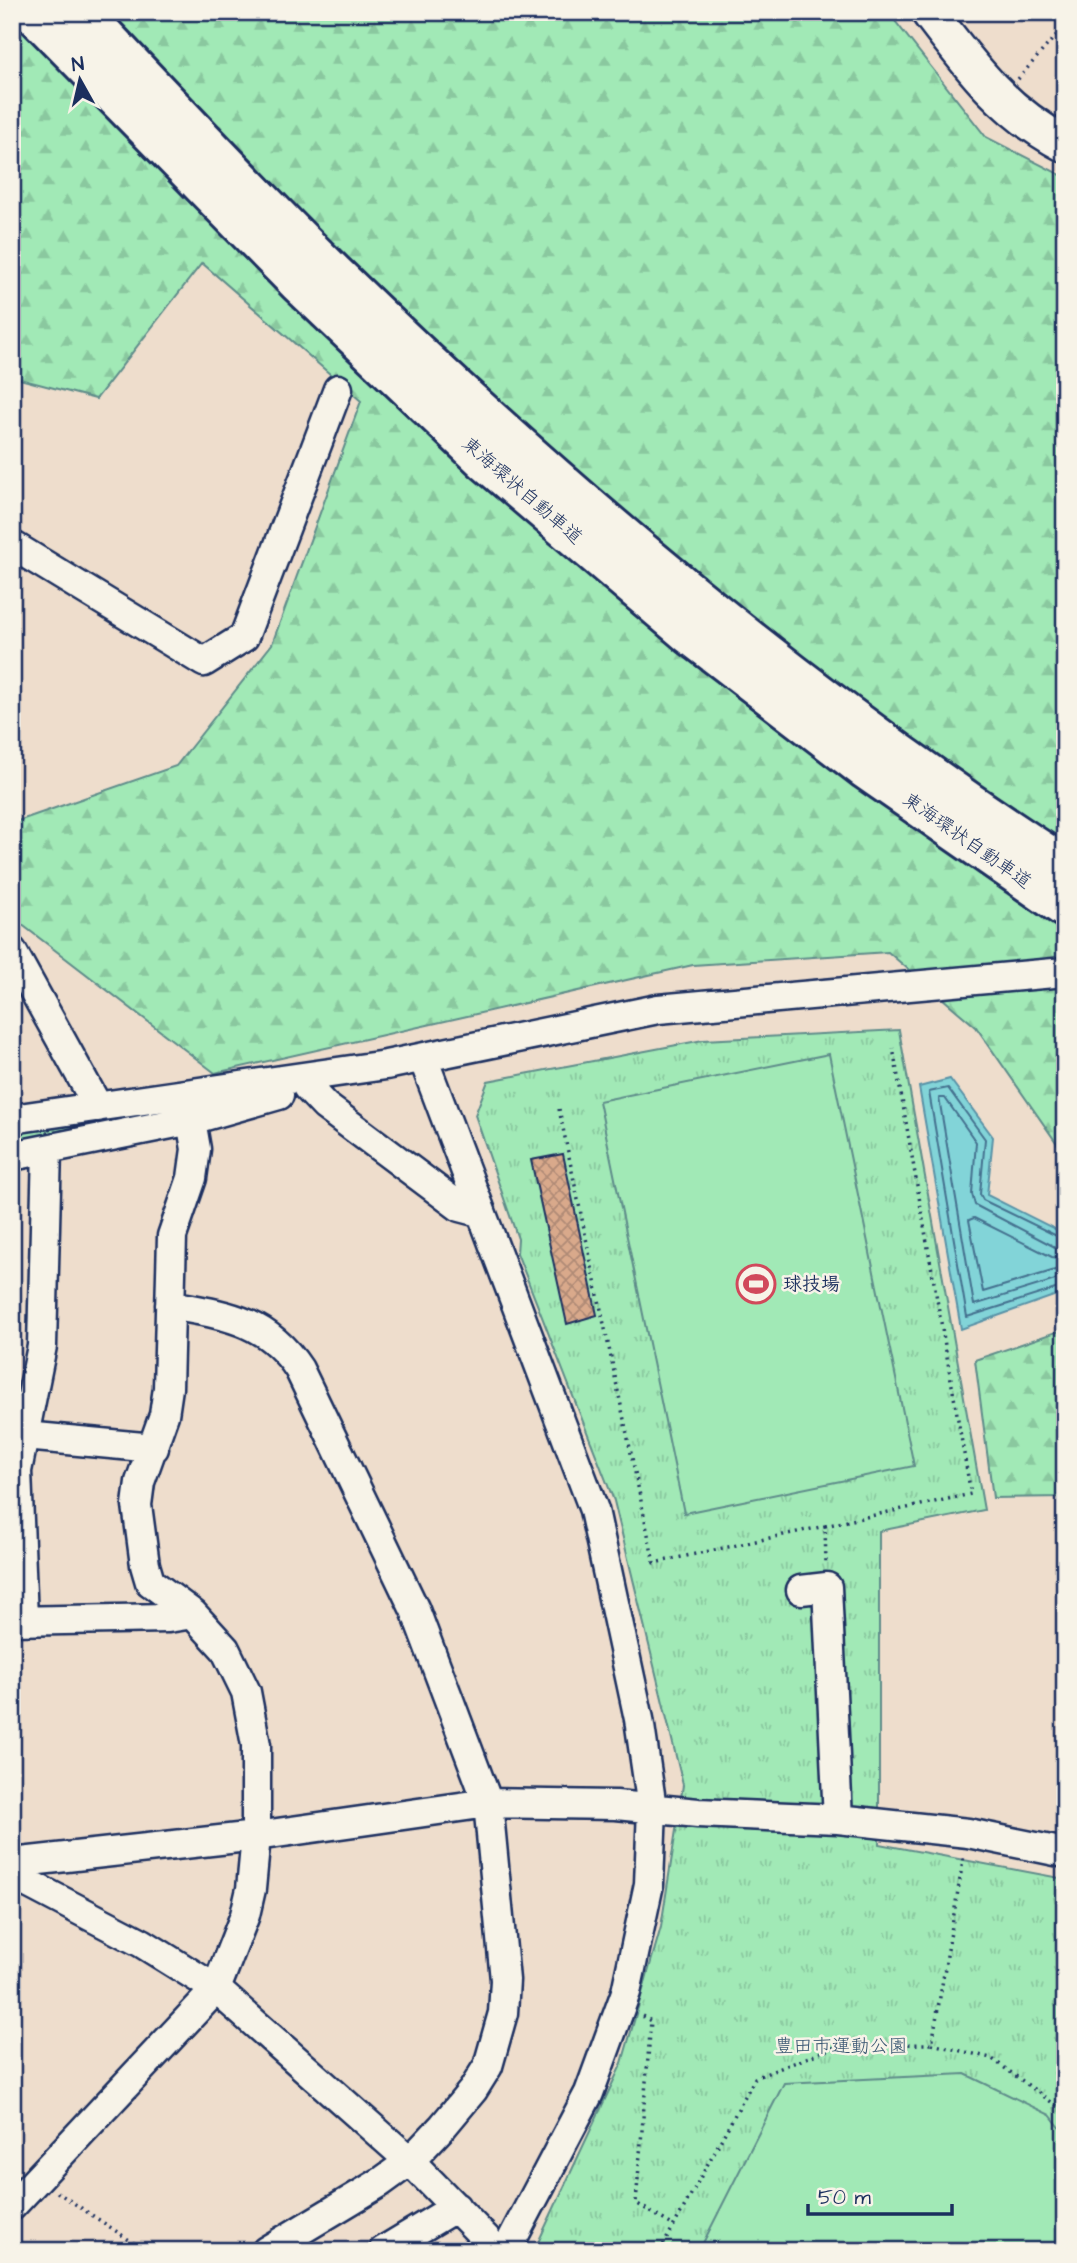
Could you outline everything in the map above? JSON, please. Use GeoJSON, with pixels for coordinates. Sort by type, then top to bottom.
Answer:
{"type":"FeatureCollection","features":[{"type":"Feature","properties":{"kind":"highway","name":"東海環状自動車道"},"geometry":{"type":"LineString","coordinates":[[32,12],[298,283],[485,461],[690,635],[866,770],[1065,908]]}},
{"type":"Feature","properties":{"kind":"highway","name":"東海環状自動車道"},"geometry":{"type":"LineString","coordinates":[[82,12],[331,270],[540,465],[779,664],[1000,823],[1065,866]]}},
{"type":"Feature","properties":{"kind":"main road"},"geometry":{"type":"LineString","coordinates":[[929,12],[1000,99],[1032,127],[1065,144]]}},
{"type":"Feature","properties":{"kind":"street"},"geometry":{"type":"LineString","coordinates":[[12,545],[204,662],[244,637],[338,389]]}},
{"type":"Feature","properties":{"kind":"street"},"geometry":{"type":"LineString","coordinates":[[12,951],[98,1107]]}},
{"type":"Feature","properties":{"kind":"street"},"geometry":{"type":"LineString","coordinates":[[12,1119],[386,1065],[658,1009],[1065,972]]}},
{"type":"Feature","properties":{"kind":"street"},"geometry":{"type":"LineString","coordinates":[[423,1058],[579,1464],[594,1510],[639,1719],[652,1808],[649,1884],[621,2007],[589,2093],[506,2251]]}},
{"type":"Feature","properties":{"kind":"street"},"geometry":{"type":"LineString","coordinates":[[12,1156],[191,1120],[386,1065]]}},
{"type":"Feature","properties":{"kind":"street"},"geometry":{"type":"LineString","coordinates":[[307,1087],[325,1105],[460,1208],[480,1212]]}},
{"type":"Feature","properties":{"kind":"street"},"geometry":{"type":"LineString","coordinates":[[12,2206],[216,1989],[245,1915],[256,1836],[256,1745],[246,1692],[225,1649],[193,1614],[154,1587],[145,1565],[137,1496],[154,1448],[169,1388],[172,1236],[192,1178],[196,1149],[191,1120]]}},
{"type":"Feature","properties":{"kind":"street"},"geometry":{"type":"LineString","coordinates":[[47,1149],[43,1333],[18,1471],[17,1620],[168,1618],[193,1614]]}},
{"type":"Feature","properties":{"kind":"street"},"geometry":{"type":"LineString","coordinates":[[170,1305],[245,1321],[282,1346],[299,1369],[415,1610],[488,1803],[505,1980],[503,2013],[488,2066],[473,2090],[411,2161],[266,2251]]}},
{"type":"Feature","properties":{"kind":"street"},"geometry":{"type":"LineString","coordinates":[[25,1436],[154,1448]]}},
{"type":"Feature","properties":{"kind":"street"},"geometry":{"type":"LineString","coordinates":[[814,1589],[838,1819]]}},
{"type":"Feature","properties":{"kind":"street"},"geometry":{"type":"LineString","coordinates":[[12,1863],[256,1836],[488,1803],[652,1808],[698,1813],[838,1819],[968,1833],[1065,1853]]}},
{"type":"Feature","properties":{"kind":"street"},"geometry":{"type":"LineString","coordinates":[[12,1874],[142,1943],[216,1989],[411,2161],[498,2251]]}},
{"type":"Feature","properties":{"kind":"street"},"geometry":{"type":"LineString","coordinates":[[383,2251],[456,2207]]}},
{"type":"Feature","properties":{"kind":"path"},"geometry":{"type":"LineString","coordinates":[[1000,99],[1065,25]]}},
{"type":"Feature","properties":{"kind":"path"},"geometry":{"type":"LineString","coordinates":[[559,1109],[654,1563],[971,1494],[893,1048]]}},
{"type":"Feature","properties":{"kind":"path"},"geometry":{"type":"LineString","coordinates":[[814,1589],[825,1525]]}},
{"type":"Feature","properties":{"kind":"path"},"geometry":{"type":"LineString","coordinates":[[932,2044],[968,1833]]}},
{"type":"Feature","properties":{"kind":"path"},"geometry":{"type":"LineString","coordinates":[[621,2007],[651,2021],[636,2203],[674,2226]]}},
{"type":"Feature","properties":{"kind":"path"},"geometry":{"type":"LineString","coordinates":[[660,2251],[755,2078],[840,2045],[932,2044],[991,2058],[1065,2112]]}},
{"type":"Feature","properties":{"kind":"path"},"geometry":{"type":"LineString","coordinates":[[37,2179],[146,2251]]}},
{"type":"Feature","properties":{"kind":"green space"},"geometry":{"type":"Polygon","coordinates":[[[12,12],[888,12],[986,137],[1065,177],[1065,1155],[976,1027],[888,952],[693,965],[215,1073],[12,917],[12,823],[176,766],[272,644],[361,401],[202,263],[96,399],[12,377],[12,12]]]}},
{"type":"Feature","properties":{"kind":"green space","name":"豊田市運動公園"},"geometry":{"type":"Polygon","coordinates":[[[899,1030],[984,1510],[879,1531],[879,1844],[1065,1879],[1065,2251],[534,2251],[622,2063],[661,1927],[683,1785],[614,1501],[517,1253],[518,1239],[475,1115],[488,1081],[703,1040],[899,1030]]]}},
{"type":"Feature","properties":{"kind":"green space","name":"球技場"},"geometry":{"type":"Polygon","coordinates":[[[829,1054],[914,1466],[684,1513],[599,1101],[829,1054]]]}},
{"type":"Feature","properties":{"kind":"green space"},"geometry":{"type":"Polygon","coordinates":[[[268,1090],[12,1145],[12,1132],[268,1090]]]}},
{"type":"Feature","properties":{"kind":"green space"},"geometry":{"type":"Polygon","coordinates":[[[1065,1329],[1065,1497],[993,1498],[975,1360],[1065,1329]]]}},
{"type":"Feature","properties":{"kind":"green space"},"geometry":{"type":"Polygon","coordinates":[[[965,2074],[1050,2115],[1065,2134],[1065,2251],[699,2251],[784,2083],[965,2074]]]}},
{"type":"Feature","properties":{"kind":"water"},"geometry":{"type":"Polygon","coordinates":[[[950,1079],[993,1137],[987,1195],[1065,1234],[1065,1292],[961,1329],[919,1087],[950,1079]]]}},
{"type":"Feature","properties":{"kind":"building"},"geometry":{"type":"Polygon","coordinates":[[[563,1154],[597,1315],[567,1324],[531,1160],[563,1154]]]}},
{"type":"Feature","properties":{"kind":"place","name":"球技場"},"geometry":{"type":"Point","coordinates":[756,1284]}}]}
